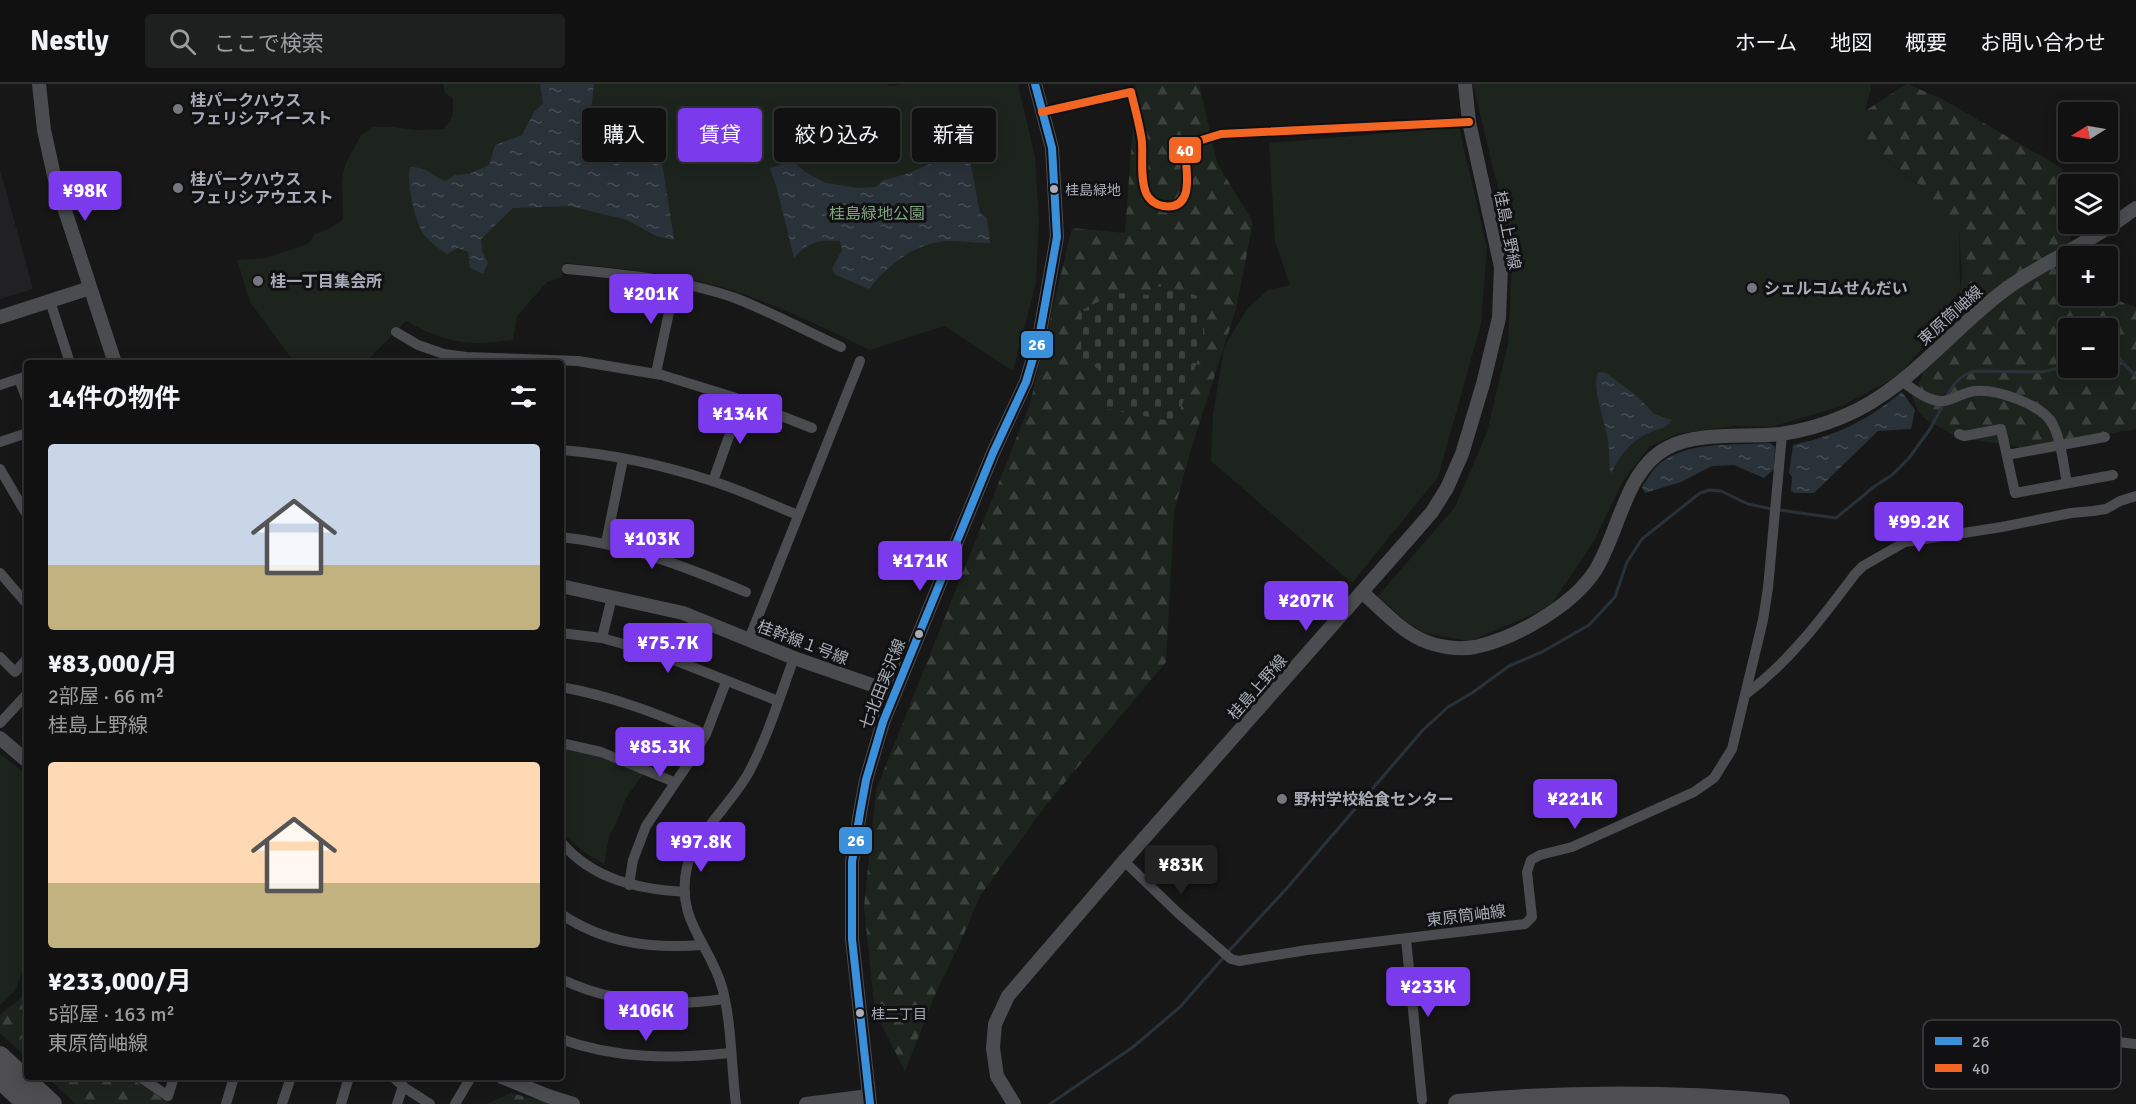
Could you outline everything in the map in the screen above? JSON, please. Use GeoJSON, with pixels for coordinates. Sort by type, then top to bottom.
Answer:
{"type":"FeatureCollection","features":[{"type":"Feature","properties":{"kind":"highway"},"geometry":{"type":"LineString","coordinates":[[0,1056],[24,1078]]}},
{"type":"Feature","properties":{"kind":"highway"},"geometry":{"type":"LineString","coordinates":[[0,1079],[27,1104]]}},
{"type":"Feature","properties":{"kind":"highway"},"geometry":{"type":"LineString","coordinates":[[26,1080],[52,1104]]}},
{"type":"Feature","properties":{"kind":"highway"},"geometry":{"type":"LineString","coordinates":[[1458,1104],[1560,1097],[1622,1097],[1780,1104]]}},
{"type":"Feature","properties":{"kind":"street"},"geometry":{"type":"LineString","coordinates":[[39,84],[44,130],[54,180],[114,360]]}},
{"type":"Feature","properties":{"kind":"street","name":"七北田実沢線"},"geometry":{"type":"LineString","coordinates":[[869,1100],[852,939],[852,862],[869,769],[883,722],[993,453],[1026,382],[1039,338],[1057,237],[1052,148],[1035,84]]}},
{"type":"Feature","properties":{"kind":"street","name":"桂島上野線"},"geometry":{"type":"LineString","coordinates":[[1014,1104],[998,1076],[993,1048],[995,1024],[1008,996],[1432,512],[1447,488],[1462,454],[1499,318],[1501,267],[1469,122],[1465,84]]}},
{"type":"Feature","properties":{"kind":"street"},"geometry":{"type":"LineString","coordinates":[[1042,112],[1131,92],[1142,140],[1144,189],[1152,201],[1167,207],[1175,207],[1183,202],[1186,196],[1188,185],[1185,150],[1196,142],[1221,134],[1469,122]]}},
{"type":"Feature","properties":{"kind":"street","name":"東原筒岫線"},"geometry":{"type":"LineString","coordinates":[[1362,592],[1401,627],[1422,640],[1458,648],[1490,642],[1552,613],[1582,587],[1595,570],[1639,473],[1656,454],[1677,443],[1692,439],[1782,434],[1842,417],[1876,400],[1903,382],[1995,297],[2024,275],[2096,235],[2136,208]]}},
{"type":"Feature","properties":{"kind":"street"},"geometry":{"type":"LineString","coordinates":[[567,269],[675,284],[737,299],[841,347]]}},
{"type":"Feature","properties":{"kind":"street"},"geometry":{"type":"LineString","coordinates":[[656,373],[675,284]]}},
{"type":"Feature","properties":{"kind":"street"},"geometry":{"type":"LineString","coordinates":[[0,316],[90,288]]}},
{"type":"Feature","properties":{"kind":"street"},"geometry":{"type":"LineString","coordinates":[[50,301],[67,360]]}},
{"type":"Feature","properties":{"kind":"street"},"geometry":{"type":"LineString","coordinates":[[396,332],[418,345],[444,354],[503,360]]}},
{"type":"Feature","properties":{"kind":"street"},"geometry":{"type":"LineString","coordinates":[[749,639],[860,361]]}},
{"type":"Feature","properties":{"kind":"street"},"geometry":{"type":"LineString","coordinates":[[564,362],[587,362],[656,373],[742,400],[812,428]]}},
{"type":"Feature","properties":{"kind":"street"},"geometry":{"type":"LineString","coordinates":[[0,385],[23,378]]}},
{"type":"Feature","properties":{"kind":"street"},"geometry":{"type":"LineString","coordinates":[[1903,382],[1919,393],[1942,400],[1964,393],[1994,392],[2016,398],[2043,414],[2053,423],[2067,483]]}},
{"type":"Feature","properties":{"kind":"street"},"geometry":{"type":"LineString","coordinates":[[713,481],[742,400]]}},
{"type":"Feature","properties":{"kind":"street"},"geometry":{"type":"LineString","coordinates":[[1959,434],[1964,436],[2001,429],[2015,494],[2113,475]]}},
{"type":"Feature","properties":{"kind":"street"},"geometry":{"type":"LineString","coordinates":[[0,442],[24,434]]}},
{"type":"Feature","properties":{"kind":"street","name":"東原筒岫線"},"geometry":{"type":"LineString","coordinates":[[1124,861],[1178,913],[1232,959],[1239,961],[1307,950],[1526,924],[1532,917],[1527,872],[1531,860],[1539,855],[1572,847],[1598,836],[1706,785],[1722,768],[1732,749],[1768,588],[1782,434]]}},
{"type":"Feature","properties":{"kind":"street"},"geometry":{"type":"LineString","coordinates":[[2007,456],[2105,437]]}},
{"type":"Feature","properties":{"kind":"street"},"geometry":{"type":"LineString","coordinates":[[564,450],[623,459],[713,481],[798,515]]}},
{"type":"Feature","properties":{"kind":"street"},"geometry":{"type":"LineString","coordinates":[[606,543],[623,459]]}},
{"type":"Feature","properties":{"kind":"street"},"geometry":{"type":"LineString","coordinates":[[0,469],[24,510]]}},
{"type":"Feature","properties":{"kind":"street"},"geometry":{"type":"LineString","coordinates":[[1746,694],[1768,678],[1807,638],[1863,566],[1905,542],[2106,509],[2136,496]]}},
{"type":"Feature","properties":{"kind":"street"},"geometry":{"type":"LineString","coordinates":[[564,537],[606,543],[682,565],[746,592]]}},
{"type":"Feature","properties":{"kind":"street"},"geometry":{"type":"LineString","coordinates":[[0,573],[24,601]]}},
{"type":"Feature","properties":{"kind":"street","name":"桂幹線１号線"},"geometry":{"type":"LineString","coordinates":[[564,587],[683,613],[794,658],[895,693]]}},
{"type":"Feature","properties":{"kind":"street"},"geometry":{"type":"LineString","coordinates":[[603,638],[612,597]]}},
{"type":"Feature","properties":{"kind":"street"},"geometry":{"type":"LineString","coordinates":[[564,633],[603,638],[659,654],[778,701]]}},
{"type":"Feature","properties":{"kind":"street"},"geometry":{"type":"LineString","coordinates":[[0,657],[15,672],[24,662]]}},
{"type":"Feature","properties":{"kind":"street"},"geometry":{"type":"LineString","coordinates":[[736,1104],[724,999],[716,971],[687,911],[685,892],[687,867],[693,850],[748,773],[764,740],[794,658]]}},
{"type":"Feature","properties":{"kind":"street"},"geometry":{"type":"LineString","coordinates":[[629,885],[633,860],[642,834],[656,808],[706,734],[726,682]]}},
{"type":"Feature","properties":{"kind":"street"},"geometry":{"type":"LineString","coordinates":[[564,687],[589,691],[632,704],[706,734]]}},
{"type":"Feature","properties":{"kind":"street"},"geometry":{"type":"LineString","coordinates":[[0,723],[24,697]]}},
{"type":"Feature","properties":{"kind":"street"},"geometry":{"type":"LineString","coordinates":[[0,738],[24,758]]}},
{"type":"Feature","properties":{"kind":"street"},"geometry":{"type":"LineString","coordinates":[[564,744],[602,752],[675,782]]}},
{"type":"Feature","properties":{"kind":"street"},"geometry":{"type":"LineString","coordinates":[[564,845],[579,860],[609,878],[653,890],[685,892]]}},
{"type":"Feature","properties":{"kind":"street"},"geometry":{"type":"LineString","coordinates":[[564,916],[608,938],[624,942],[661,947],[702,945]]}},
{"type":"Feature","properties":{"kind":"street"},"geometry":{"type":"LineString","coordinates":[[1406,939],[1422,1100]]}},
{"type":"Feature","properties":{"kind":"street"},"geometry":{"type":"LineString","coordinates":[[564,980],[596,992],[642,1003],[689,1003],[724,999]]}},
{"type":"Feature","properties":{"kind":"street"},"geometry":{"type":"LineString","coordinates":[[564,1040],[590,1048],[640,1056],[685,1057],[730,1053]]}},
{"type":"Feature","properties":{"kind":"street"},"geometry":{"type":"LineString","coordinates":[[2121,1042],[2136,1044]]}},
{"type":"Feature","properties":{"kind":"street"},"geometry":{"type":"LineString","coordinates":[[144,1080],[168,1096],[173,1080]]}},
{"type":"Feature","properties":{"kind":"street"},"geometry":{"type":"LineString","coordinates":[[226,1104],[233,1080]]}},
{"type":"Feature","properties":{"kind":"street"},"geometry":{"type":"LineString","coordinates":[[282,1104],[290,1080]]}},
{"type":"Feature","properties":{"kind":"street"},"geometry":{"type":"LineString","coordinates":[[341,1104],[348,1080]]}},
{"type":"Feature","properties":{"kind":"street"},"geometry":{"type":"LineString","coordinates":[[396,1080],[430,1104]]}},
{"type":"Feature","properties":{"kind":"street"},"geometry":{"type":"LineString","coordinates":[[455,1104],[469,1080]]}},
{"type":"Feature","properties":{"kind":"street"},"geometry":{"type":"LineString","coordinates":[[509,1080],[573,1104]]}},
{"type":"Feature","properties":{"kind":"street"},"geometry":{"type":"LineString","coordinates":[[397,1104],[403,1086]]}},
{"type":"Feature","properties":{"kind":"street"},"geometry":{"type":"LineString","coordinates":[[806,1104],[869,1100]]}},
{"type":"Feature","properties":{"kind":"shaded area"},"geometry":{"type":"Polygon","coordinates":[[[0,169],[33,289],[0,299],[0,169]]]}},
{"type":"Feature","properties":{"kind":"green space","name":"桂島緑地公園"},"geometry":{"type":"Polygon","coordinates":[[[443,84],[887,84],[889,86],[1018,84],[1035,157],[1039,219],[1036,283],[1013,371],[944,326],[870,350],[818,325],[728,289],[626,269],[565,263],[562,277],[547,282],[517,316],[513,340],[469,343],[432,334],[406,321],[368,360],[293,360],[250,302],[237,260],[266,258],[308,244],[315,234],[331,228],[343,219],[342,180],[345,165],[361,135],[372,127],[444,129],[453,115],[453,99],[445,93],[443,84]]]}},
{"type":"Feature","properties":{"kind":"green space"},"geometry":{"type":"Polygon","coordinates":[[[1136,84],[1199,84],[1217,163],[1253,222],[1236,309],[1189,456],[1174,512],[1166,662],[1046,805],[980,896],[937,990],[905,1071],[875,1012],[864,907],[876,790],[1030,404],[1072,228],[1125,233],[1136,84]]]}},
{"type":"Feature","properties":{"kind":"green space"},"geometry":{"type":"Polygon","coordinates":[[[1473,84],[1872,84],[1865,111],[1876,151],[1925,190],[1959,231],[1960,289],[1935,334],[1897,377],[1842,406],[1771,427],[1734,426],[1677,434],[1649,447],[1623,481],[1595,539],[1550,607],[1470,641],[1424,633],[1407,622],[1378,596],[1455,507],[1487,432],[1508,344],[1512,259],[1503,210],[1473,84]]]}},
{"type":"Feature","properties":{"kind":"green space"},"geometry":{"type":"Polygon","coordinates":[[[1907,84],[1942,99],[2062,168],[2063,174],[2058,174],[2058,234],[2070,234],[2071,246],[2058,246],[2058,306],[2118,306],[2118,301],[2136,307],[2136,429],[2027,448],[1958,437],[1928,421],[1919,413],[1912,396],[1920,381],[1935,334],[1954,305],[1960,289],[1962,275],[1959,231],[1922,187],[1876,151],[1865,135],[1865,111],[1907,84]]]}},
{"type":"Feature","properties":{"kind":"green space"},"geometry":{"type":"Polygon","coordinates":[[[1459,127],[1487,248],[1481,324],[1438,477],[1352,583],[1211,461],[1213,414],[1224,347],[1247,309],[1268,290],[1290,285],[1275,241],[1269,143],[1459,127]]]}},
{"type":"Feature","properties":{"kind":"green space"},"geometry":{"type":"Polygon","coordinates":[[[1159,284],[1201,297],[1205,339],[1176,422],[1102,408],[1108,385],[1094,382],[1098,369],[1081,357],[1082,310],[1116,293],[1153,295],[1159,284]]]}},
{"type":"Feature","properties":{"kind":"green space"},"geometry":{"type":"Polygon","coordinates":[[[564,748],[580,749],[644,773],[626,798],[609,837],[604,864],[584,852],[564,835],[564,748]]]}},
{"type":"Feature","properties":{"kind":"green space"},"geometry":{"type":"Polygon","coordinates":[[[0,754],[24,773],[24,966],[16,989],[0,1005],[0,754]]]}},
{"type":"Feature","properties":{"kind":"green space"},"geometry":{"type":"Polygon","coordinates":[[[24,995],[24,1055],[0,1033],[0,1015],[24,995]]]}},
{"type":"Feature","properties":{"kind":"green space"},"geometry":{"type":"Polygon","coordinates":[[[50,1080],[134,1080],[171,1104],[76,1104],[50,1080]]]}},
{"type":"Feature","properties":{"kind":"green space"},"geometry":{"type":"Polygon","coordinates":[[[511,1093],[554,1104],[487,1104],[511,1093]]]}},
{"type":"Feature","properties":{"kind":"water"},"geometry":{"type":"Polygon","coordinates":[[[540,84],[594,84],[591,108],[582,108],[582,162],[662,162],[674,240],[656,236],[627,220],[570,206],[513,208],[481,239],[482,251],[488,263],[483,274],[470,268],[468,252],[458,248],[447,254],[425,236],[412,202],[409,182],[410,167],[425,170],[445,181],[455,175],[469,174],[489,165],[495,145],[522,135],[534,112],[543,103],[540,84]]]}},
{"type":"Feature","properties":{"kind":"water"},"geometry":{"type":"Polygon","coordinates":[[[794,162],[805,172],[826,183],[858,188],[876,187],[884,180],[909,173],[934,162],[970,162],[980,213],[987,219],[990,243],[947,241],[924,246],[894,263],[869,289],[836,275],[832,269],[842,250],[840,241],[809,245],[794,258],[770,168],[794,162]]]}},
{"type":"Feature","properties":{"kind":"water"},"geometry":{"type":"Polygon","coordinates":[[[1598,372],[1606,373],[1638,397],[1654,414],[1672,420],[1665,427],[1644,435],[1632,444],[1622,454],[1611,474],[1607,434],[1596,387],[1598,372]]]}},
{"type":"Feature","properties":{"kind":"water"},"geometry":{"type":"Polygon","coordinates":[[[1902,392],[1915,410],[1911,429],[1878,431],[1814,493],[1791,491],[1792,477],[1789,473],[1793,445],[1824,437],[1851,426],[1902,392]]]}},
{"type":"Feature","properties":{"kind":"water"},"geometry":{"type":"Polygon","coordinates":[[[1770,443],[1775,447],[1774,469],[1764,478],[1734,465],[1712,466],[1681,482],[1645,493],[1642,487],[1659,464],[1684,451],[1712,446],[1770,443]]]}},
{"type":"Feature","properties":{"kind":"waterway"},"geometry":{"type":"LineString","coordinates":[[2118,358],[2136,376]]}},
{"type":"Feature","properties":{"kind":"waterway"},"geometry":{"type":"LineString","coordinates":[[1947,396],[1959,380],[1975,371],[2042,372],[2058,368]]}},
{"type":"Feature","properties":{"kind":"waterway"},"geometry":{"type":"LineString","coordinates":[[1779,510],[1836,518],[1892,475],[1909,458],[1930,429],[1943,405]]}},
{"type":"Feature","properties":{"kind":"waterway"},"geometry":{"type":"LineString","coordinates":[[1228,952],[1287,888],[1423,730],[1448,707],[1509,666],[1542,652],[1589,625],[1615,597],[1627,562],[1642,539],[1700,493],[1710,490],[1721,491],[1748,504],[1772,509]]}},
{"type":"Feature","properties":{"kind":"waterway"},"geometry":{"type":"LineString","coordinates":[[1050,1104],[1133,1047],[1180,1007],[1224,957]]}},
{"type":"Feature","properties":{"kind":"transit line","name":"26"},"geometry":{"type":"LineString","coordinates":[[870,1104],[852,939],[852,862],[866,780],[883,722],[993,453],[1026,382],[1039,338],[1057,237],[1052,148],[1035,84]]}},
{"type":"Feature","properties":{"kind":"transit line","name":"40"},"geometry":{"type":"LineString","coordinates":[[1042,112],[1131,92],[1142,142],[1144,187],[1147,196],[1158,205],[1163,206],[1173,206],[1185,196],[1187,187],[1185,150],[1195,142],[1221,134],[1469,122]]}},
{"type":"Feature","properties":{"kind":"place","name":"桂パークハウス フェリシアイースト"},"geometry":{"type":"Point","coordinates":[178,109]}},
{"type":"Feature","properties":{"kind":"place","name":"桂パークハウス フェリシアウエスト"},"geometry":{"type":"Point","coordinates":[178,188]}},
{"type":"Feature","properties":{"kind":"place","name":"桂島緑地"},"geometry":{"type":"Point","coordinates":[1054,189]}},
{"type":"Feature","properties":{"kind":"place","name":"桂一丁目集会所"},"geometry":{"type":"Point","coordinates":[258,281]}},
{"type":"Feature","properties":{"kind":"place","name":"シェルコムせんだい"},"geometry":{"type":"Point","coordinates":[1752,288]}},
{"type":"Feature","properties":{"kind":"place","name":"野村学校給食センター"},"geometry":{"type":"Point","coordinates":[1282,799]}},
{"type":"Feature","properties":{"kind":"place","name":"桂二丁目"},"geometry":{"type":"Point","coordinates":[860,1013]}}]}
